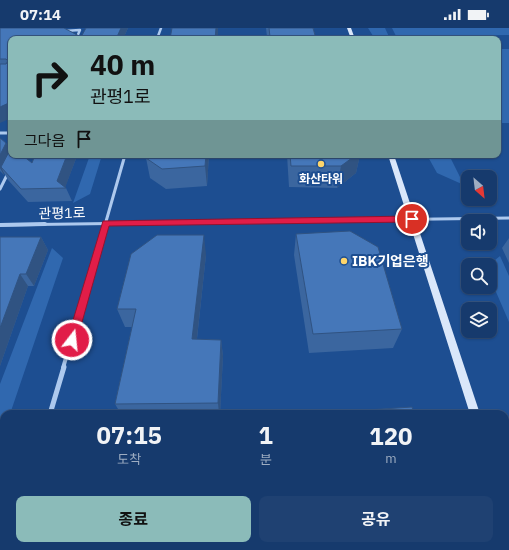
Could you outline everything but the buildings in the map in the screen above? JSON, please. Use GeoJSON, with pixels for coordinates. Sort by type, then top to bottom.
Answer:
{"type":"FeatureCollection","features":[{"type":"Feature","properties":{"kind":"main road"},"geometry":{"type":"LineString","coordinates":[[392,158],[474,410]]}},
{"type":"Feature","properties":{"kind":"street"},"geometry":{"type":"LineString","coordinates":[[58,30],[80,30],[77,36]]}},
{"type":"Feature","properties":{"kind":"street"},"geometry":{"type":"LineString","coordinates":[[51,410],[124,158]]}},
{"type":"Feature","properties":{"kind":"street"},"geometry":{"type":"LineString","coordinates":[[0,189],[10,168]]}},
{"type":"Feature","properties":{"kind":"street","name":"관평1로"},"geometry":{"type":"LineString","coordinates":[[0,225],[509,218]]}},
{"type":"Feature","properties":{"kind":"shaded area"},"geometry":{"type":"Polygon","coordinates":[[[368,28],[385,28],[389,36],[373,36],[368,28]]]}},
{"type":"Feature","properties":{"kind":"shaded area"},"geometry":{"type":"Polygon","coordinates":[[[392,28],[509,28],[509,35],[396,36],[392,28]]]}},
{"type":"Feature","properties":{"kind":"shaded area"},"geometry":{"type":"Polygon","coordinates":[[[501,49],[509,49],[509,123],[501,123],[501,49]]]}},
{"type":"Feature","properties":{"kind":"shaded area"},"geometry":{"type":"Polygon","coordinates":[[[89,158],[101,158],[90,194],[73,203],[89,158]]]}},
{"type":"Feature","properties":{"kind":"shaded area"},"geometry":{"type":"Polygon","coordinates":[[[429,158],[450,158],[461,179],[461,184],[437,173],[429,158]]]}},
{"type":"Feature","properties":{"kind":"shaded area"},"geometry":{"type":"Polygon","coordinates":[[[52,248],[63,258],[11,410],[0,410],[0,384],[52,248]]]}},
{"type":"Feature","properties":{"kind":"shaded area"},"geometry":{"type":"Polygon","coordinates":[[[500,256],[509,276],[509,322],[497,294],[497,258],[500,256]]]}},
{"type":"Feature","properties":{"kind":"place","name":"화산타워"},"geometry":{"type":"Point","coordinates":[321,164]}},
{"type":"Feature","properties":{"kind":"place","name":"IBK기업은행"},"geometry":{"type":"Point","coordinates":[344,261]}},
{"type":"Feature","properties":{"kind":"route"},"geometry":{"type":"LineString","coordinates":[[72,340],[106,223],[412,219]]}}]}
